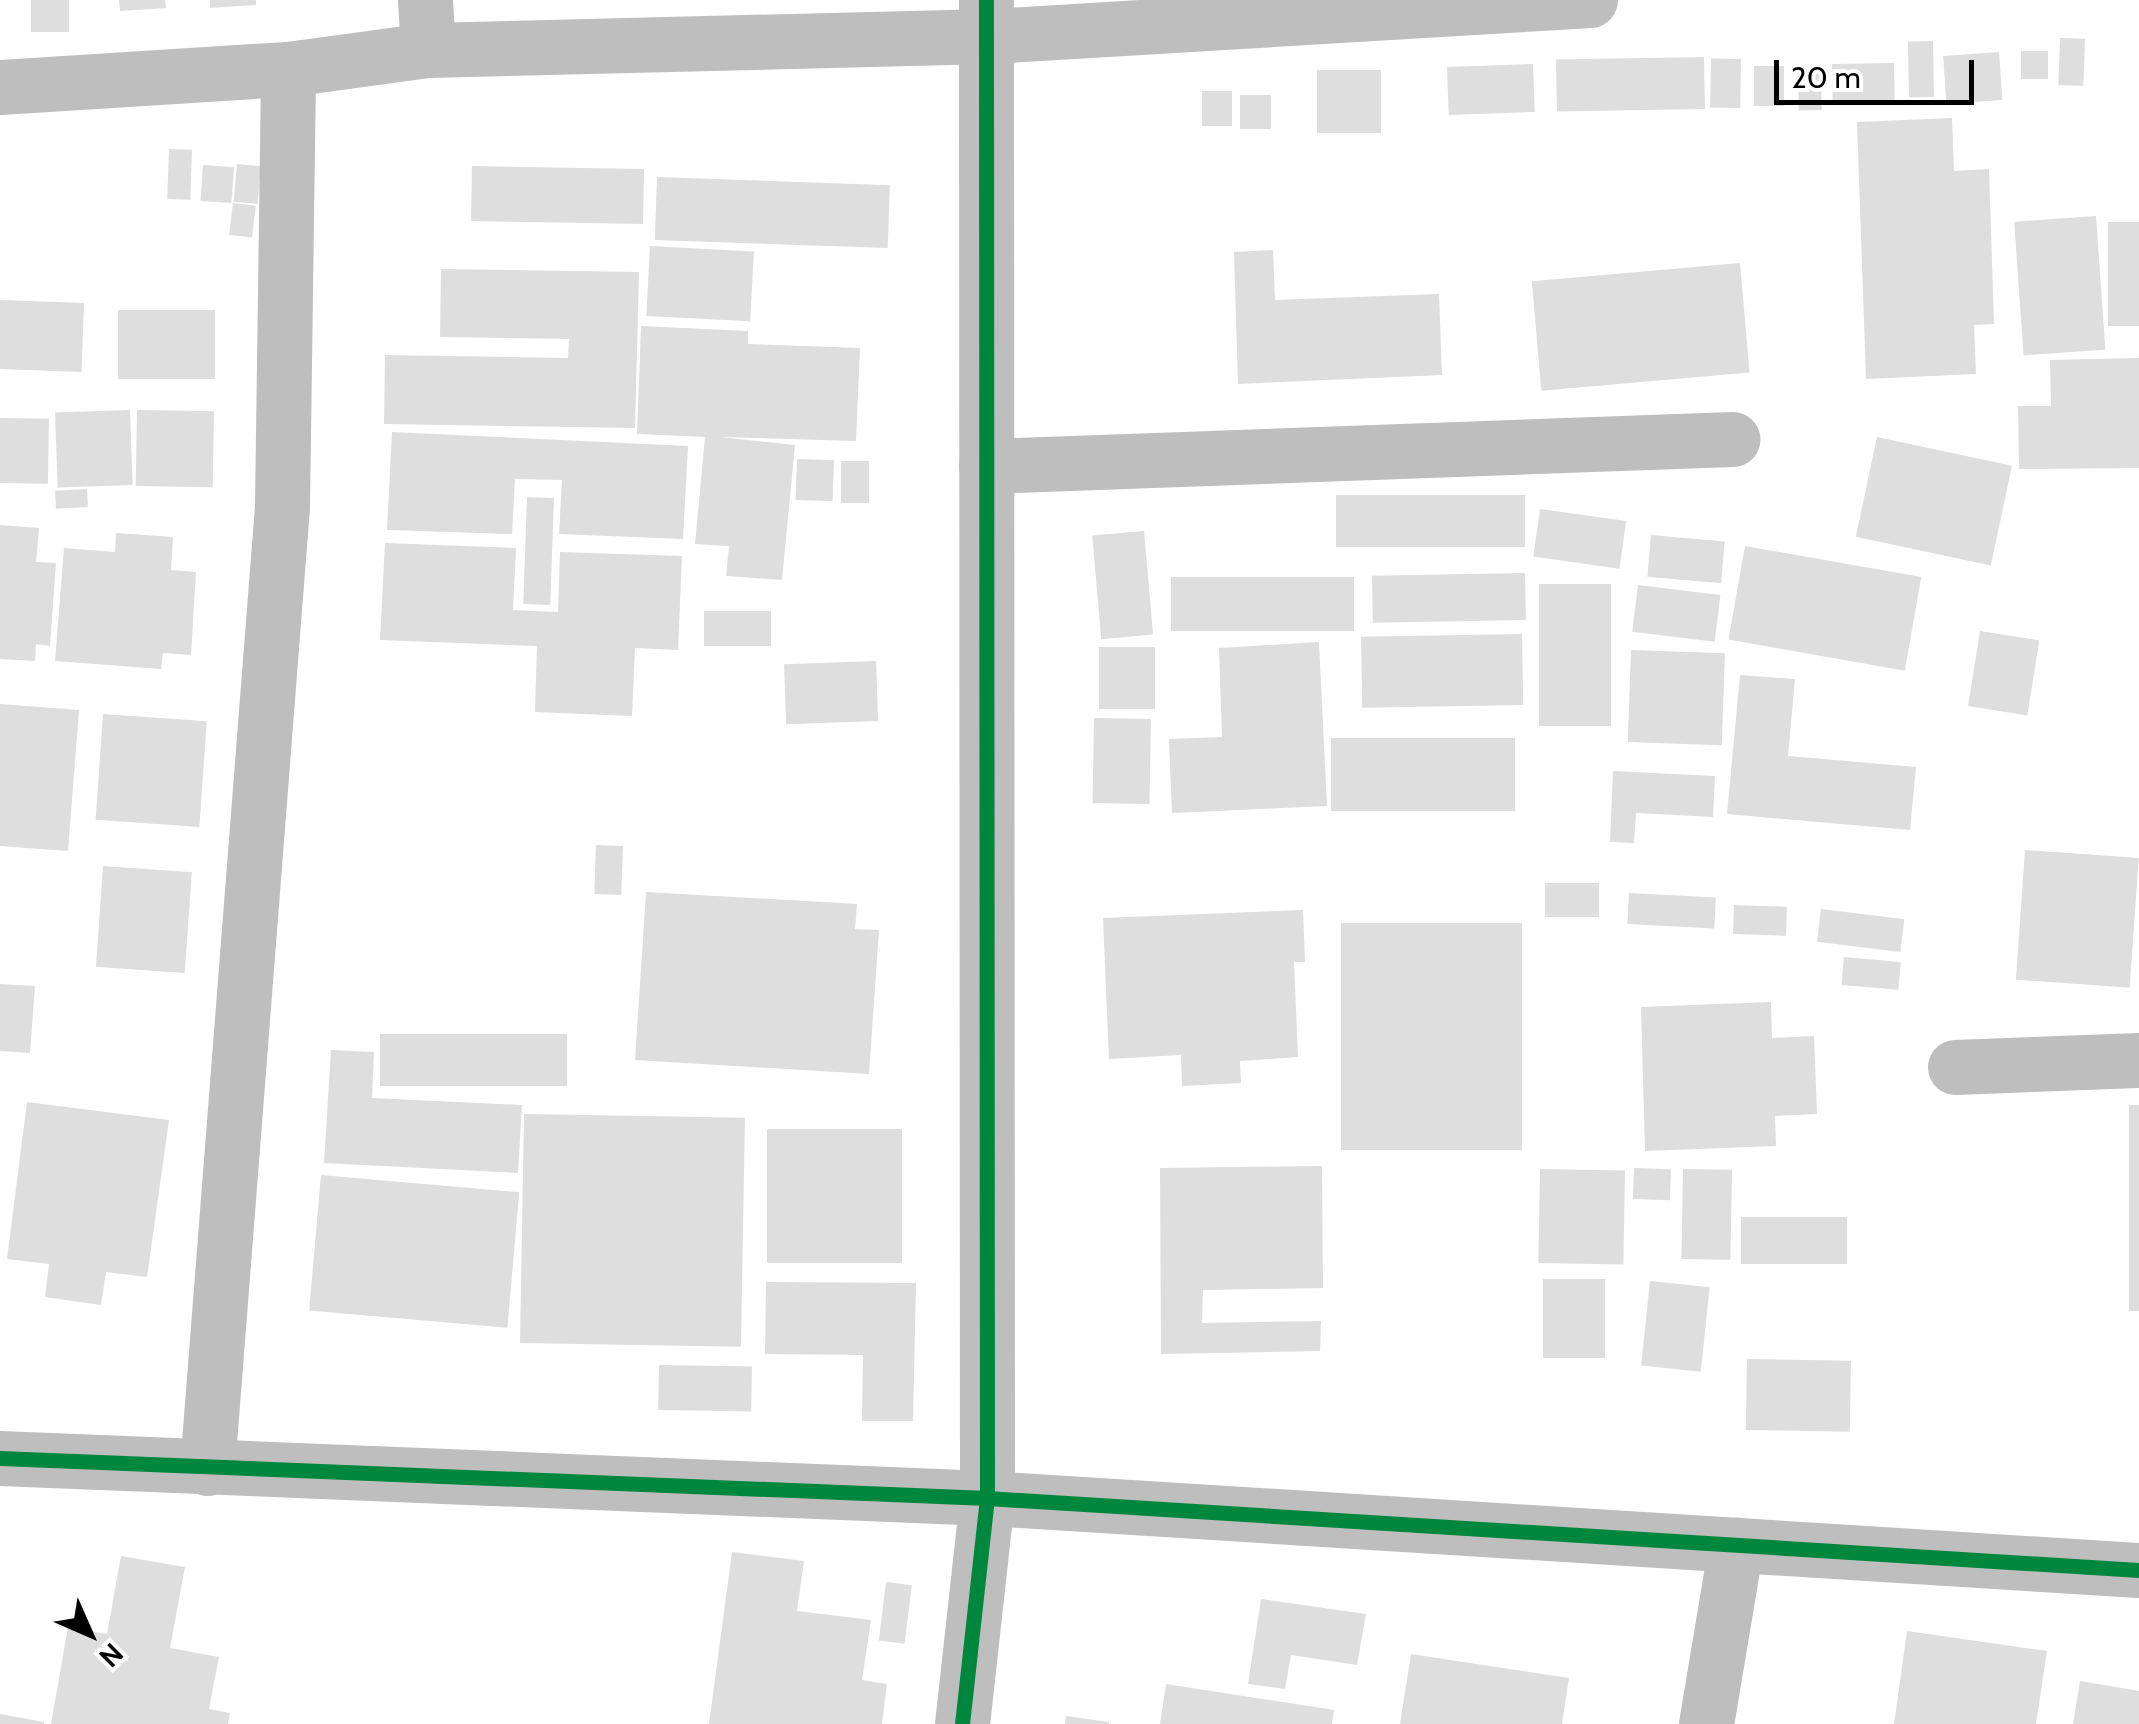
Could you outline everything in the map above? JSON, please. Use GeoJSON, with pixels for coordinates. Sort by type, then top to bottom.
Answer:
{"type":"FeatureCollection","features":[{"type":"Feature","properties":{"kind":"street"},"geometry":{"type":"LineString","coordinates":[[0,87],[288,69],[426,25],[988,18],[1590,0]]}},
{"type":"Feature","properties":{"kind":"street"},"geometry":{"type":"LineString","coordinates":[[962,1724],[987,1498],[988,18]]}},
{"type":"Feature","properties":{"kind":"street"},"geometry":{"type":"LineString","coordinates":[[207,1468],[282,506],[288,69]]}},
{"type":"Feature","properties":{"kind":"street"},"geometry":{"type":"LineString","coordinates":[[986,466],[1733,439]]}},
{"type":"Feature","properties":{"kind":"street"},"geometry":{"type":"LineString","coordinates":[[1955,1067],[2139,1060]]}},
{"type":"Feature","properties":{"kind":"street"},"geometry":{"type":"LineString","coordinates":[[0,1458],[987,1498],[2139,1570]]}},
{"type":"Feature","properties":{"kind":"street"},"geometry":{"type":"LineString","coordinates":[[1706,1724],[1736,1544]]}},
{"type":"Feature","properties":{"kind":"building"},"geometry":{"type":"Polygon","coordinates":[[[31,0],[69,0],[69,32],[31,32],[31,0]]]}},
{"type":"Feature","properties":{"kind":"building"},"geometry":{"type":"Polygon","coordinates":[[[119,0],[165,0],[166,8],[120,11],[119,0]]]}},
{"type":"Feature","properties":{"kind":"building"},"geometry":{"type":"Polygon","coordinates":[[[210,0],[256,0],[256,5],[210,8],[210,0]]]}},
{"type":"Feature","properties":{"kind":"building"},"geometry":{"type":"Polygon","coordinates":[[[2060,38],[2085,39],[2083,86],[2058,85],[2060,38]]]}},
{"type":"Feature","properties":{"kind":"building"},"geometry":{"type":"Polygon","coordinates":[[[1908,41],[1933,41],[1934,97],[1909,97],[1908,41]]]}},
{"type":"Feature","properties":{"kind":"building"},"geometry":{"type":"Polygon","coordinates":[[[2021,51],[2048,51],[2048,79],[2021,79],[2021,51]]]}},
{"type":"Feature","properties":{"kind":"building"},"geometry":{"type":"Polygon","coordinates":[[[1999,52],[2002,100],[1946,104],[1943,56],[1999,52]]]}},
{"type":"Feature","properties":{"kind":"building"},"geometry":{"type":"Polygon","coordinates":[[[1704,57],[1705,109],[1557,112],[1556,60],[1704,57]]]}},
{"type":"Feature","properties":{"kind":"building"},"geometry":{"type":"Polygon","coordinates":[[[1711,58],[1741,59],[1740,108],[1710,107],[1711,58]]]}},
{"type":"Feature","properties":{"kind":"building"},"geometry":{"type":"Polygon","coordinates":[[[1894,63],[1895,104],[1833,105],[1832,64],[1894,63]]]}},
{"type":"Feature","properties":{"kind":"building"},"geometry":{"type":"Polygon","coordinates":[[[1533,64],[1535,112],[1449,115],[1447,67],[1533,64]]]}},
{"type":"Feature","properties":{"kind":"building"},"geometry":{"type":"Polygon","coordinates":[[[1754,66],[1784,66],[1784,106],[1754,106],[1754,66]]]}},
{"type":"Feature","properties":{"kind":"building"},"geometry":{"type":"Polygon","coordinates":[[[1798,68],[1821,68],[1822,110],[1799,110],[1798,68]]]}},
{"type":"Feature","properties":{"kind":"building"},"geometry":{"type":"Polygon","coordinates":[[[1317,70],[1381,70],[1381,133],[1317,133],[1317,70]]]}},
{"type":"Feature","properties":{"kind":"building"},"geometry":{"type":"Polygon","coordinates":[[[1202,91],[1232,91],[1232,126],[1202,126],[1202,91]]]}},
{"type":"Feature","properties":{"kind":"building"},"geometry":{"type":"Polygon","coordinates":[[[1240,95],[1271,95],[1271,129],[1240,129],[1240,95]]]}},
{"type":"Feature","properties":{"kind":"building"},"geometry":{"type":"Polygon","coordinates":[[[1952,118],[1954,171],[1989,169],[1994,324],[1974,325],[1976,374],[1866,379],[1857,122],[1952,118]]]}},
{"type":"Feature","properties":{"kind":"building"},"geometry":{"type":"Polygon","coordinates":[[[169,149],[192,150],[190,200],[167,199],[169,149]]]}},
{"type":"Feature","properties":{"kind":"building"},"geometry":{"type":"Polygon","coordinates":[[[237,164],[261,166],[258,204],[234,202],[237,164]]]}},
{"type":"Feature","properties":{"kind":"building"},"geometry":{"type":"Polygon","coordinates":[[[203,165],[234,167],[231,203],[200,201],[203,165]]]}},
{"type":"Feature","properties":{"kind":"building"},"geometry":{"type":"Polygon","coordinates":[[[472,166],[644,169],[643,224],[471,221],[472,166]]]}},
{"type":"Feature","properties":{"kind":"building"},"geometry":{"type":"Polygon","coordinates":[[[657,177],[890,185],[888,248],[655,240],[657,177]]]}},
{"type":"Feature","properties":{"kind":"building"},"geometry":{"type":"Polygon","coordinates":[[[233,203],[256,206],[252,238],[229,235],[233,203]]]}},
{"type":"Feature","properties":{"kind":"building"},"geometry":{"type":"Polygon","coordinates":[[[2096,216],[2105,350],[2024,355],[2014,222],[2096,216]]]}},
{"type":"Feature","properties":{"kind":"building"},"geometry":{"type":"Polygon","coordinates":[[[2108,222],[2139,222],[2139,326],[2108,326],[2108,222]]]}},
{"type":"Feature","properties":{"kind":"building"},"geometry":{"type":"Polygon","coordinates":[[[650,246],[754,251],[750,321],[646,316],[650,246]]]}},
{"type":"Feature","properties":{"kind":"building"},"geometry":{"type":"Polygon","coordinates":[[[1273,250],[1275,300],[1439,294],[1442,375],[1238,384],[1234,252],[1273,250]]]}},
{"type":"Feature","properties":{"kind":"building"},"geometry":{"type":"Polygon","coordinates":[[[1740,263],[1750,373],[1541,391],[1532,281],[1740,263]]]}},
{"type":"Feature","properties":{"kind":"building"},"geometry":{"type":"Polygon","coordinates":[[[441,269],[639,272],[635,428],[384,424],[385,355],[568,358],[569,339],[440,337],[441,269]]]}},
{"type":"Feature","properties":{"kind":"building"},"geometry":{"type":"Polygon","coordinates":[[[0,300],[84,303],[82,372],[0,369],[0,300]]]}},
{"type":"Feature","properties":{"kind":"building"},"geometry":{"type":"Polygon","coordinates":[[[118,310],[215,310],[215,379],[118,379],[118,310]]]}},
{"type":"Feature","properties":{"kind":"building"},"geometry":{"type":"Polygon","coordinates":[[[641,326],[748,331],[748,344],[860,348],[856,441],[719,437],[795,445],[782,580],[726,576],[729,546],[695,544],[705,437],[637,434],[641,326]]]}},
{"type":"Feature","properties":{"kind":"building"},"geometry":{"type":"Polygon","coordinates":[[[2139,358],[2139,468],[2019,469],[2018,406],[2051,406],[2050,360],[2139,358]]]}},
{"type":"Feature","properties":{"kind":"building"},"geometry":{"type":"Polygon","coordinates":[[[130,410],[133,485],[58,488],[55,413],[130,410]]]}},
{"type":"Feature","properties":{"kind":"building"},"geometry":{"type":"Polygon","coordinates":[[[137,410],[214,411],[213,487],[136,486],[137,410]]]}},
{"type":"Feature","properties":{"kind":"building"},"geometry":{"type":"Polygon","coordinates":[[[0,418],[49,419],[48,484],[0,483],[0,418]]]}},
{"type":"Feature","properties":{"kind":"building"},"geometry":{"type":"Polygon","coordinates":[[[392,432],[688,446],[683,539],[559,534],[562,480],[515,479],[512,534],[387,530],[392,432]]]}},
{"type":"Feature","properties":{"kind":"building"},"geometry":{"type":"Polygon","coordinates":[[[1877,437],[2012,466],[1991,565],[1856,537],[1877,437]]]}},
{"type":"Feature","properties":{"kind":"building"},"geometry":{"type":"Polygon","coordinates":[[[797,459],[834,460],[833,501],[796,500],[797,459]]]}},
{"type":"Feature","properties":{"kind":"building"},"geometry":{"type":"Polygon","coordinates":[[[841,461],[869,461],[869,503],[841,503],[841,461]]]}},
{"type":"Feature","properties":{"kind":"building"},"geometry":{"type":"Polygon","coordinates":[[[87,489],[88,507],[56,509],[55,491],[87,489]]]}},
{"type":"Feature","properties":{"kind":"building"},"geometry":{"type":"Polygon","coordinates":[[[1336,495],[1525,495],[1525,547],[1336,547],[1336,495]]]}},
{"type":"Feature","properties":{"kind":"building"},"geometry":{"type":"Polygon","coordinates":[[[527,497],[554,498],[550,605],[523,604],[527,497]]]}},
{"type":"Feature","properties":{"kind":"building"},"geometry":{"type":"Polygon","coordinates":[[[1540,509],[1626,521],[1619,569],[1533,557],[1540,509]]]}},
{"type":"Feature","properties":{"kind":"building"},"geometry":{"type":"Polygon","coordinates":[[[0,525],[39,528],[36,562],[56,563],[50,646],[36,644],[35,661],[0,659],[0,525]]]}},
{"type":"Feature","properties":{"kind":"building"},"geometry":{"type":"Polygon","coordinates":[[[1144,531],[1153,635],[1101,639],[1092,536],[1144,531]]]}},
{"type":"Feature","properties":{"kind":"building"},"geometry":{"type":"Polygon","coordinates":[[[116,533],[173,537],[171,570],[196,572],[191,655],[163,653],[161,669],[55,661],[64,548],[115,552],[116,533]]]}},
{"type":"Feature","properties":{"kind":"building"},"geometry":{"type":"Polygon","coordinates":[[[1651,535],[1725,541],[1721,583],[1647,577],[1651,535]]]}},
{"type":"Feature","properties":{"kind":"building"},"geometry":{"type":"Polygon","coordinates":[[[385,543],[516,548],[513,610],[558,612],[560,552],[682,556],[678,650],[635,648],[632,716],[535,712],[537,646],[380,640],[385,543]]]}},
{"type":"Feature","properties":{"kind":"building"},"geometry":{"type":"Polygon","coordinates":[[[1745,546],[1921,577],[1905,671],[1729,640],[1745,546]]]}},
{"type":"Feature","properties":{"kind":"building"},"geometry":{"type":"Polygon","coordinates":[[[1525,573],[1526,620],[1373,623],[1372,576],[1525,573]]]}},
{"type":"Feature","properties":{"kind":"building"},"geometry":{"type":"Polygon","coordinates":[[[1171,577],[1354,577],[1354,631],[1171,631],[1171,577]]]}},
{"type":"Feature","properties":{"kind":"building"},"geometry":{"type":"Polygon","coordinates":[[[1539,584],[1611,584],[1611,726],[1539,726],[1539,584]]]}},
{"type":"Feature","properties":{"kind":"building"},"geometry":{"type":"Polygon","coordinates":[[[1638,585],[1720,595],[1715,642],[1632,632],[1638,585]]]}},
{"type":"Feature","properties":{"kind":"building"},"geometry":{"type":"Polygon","coordinates":[[[704,611],[771,611],[771,646],[704,646],[704,611]]]}},
{"type":"Feature","properties":{"kind":"building"},"geometry":{"type":"Polygon","coordinates":[[[1980,631],[2039,640],[2027,715],[1968,706],[1980,631]]]}},
{"type":"Feature","properties":{"kind":"building"},"geometry":{"type":"Polygon","coordinates":[[[1522,634],[1523,705],[1362,708],[1361,637],[1522,634]]]}},
{"type":"Feature","properties":{"kind":"building"},"geometry":{"type":"Polygon","coordinates":[[[1319,642],[1327,806],[1172,813],[1169,739],[1222,737],[1219,648],[1319,642]]]}},
{"type":"Feature","properties":{"kind":"building"},"geometry":{"type":"Polygon","coordinates":[[[1099,647],[1155,647],[1155,709],[1099,709],[1099,647]]]}},
{"type":"Feature","properties":{"kind":"building"},"geometry":{"type":"Polygon","coordinates":[[[1631,650],[1725,653],[1722,745],[1628,742],[1631,650]]]}},
{"type":"Feature","properties":{"kind":"building"},"geometry":{"type":"Polygon","coordinates":[[[876,661],[878,721],[786,724],[784,664],[876,661]]]}},
{"type":"Feature","properties":{"kind":"building"},"geometry":{"type":"Polygon","coordinates":[[[1740,675],[1795,679],[1788,756],[1916,767],[1910,830],[1727,814],[1740,675]]]}},
{"type":"Feature","properties":{"kind":"building"},"geometry":{"type":"Polygon","coordinates":[[[0,704],[79,710],[68,851],[0,846],[0,704]]]}},
{"type":"Feature","properties":{"kind":"building"},"geometry":{"type":"Polygon","coordinates":[[[103,714],[207,721],[199,827],[96,820],[103,714]]]}},
{"type":"Feature","properties":{"kind":"building"},"geometry":{"type":"Polygon","coordinates":[[[1094,718],[1151,719],[1150,804],[1093,803],[1094,718]]]}},
{"type":"Feature","properties":{"kind":"building"},"geometry":{"type":"Polygon","coordinates":[[[1331,738],[1515,738],[1515,811],[1331,811],[1331,738]]]}},
{"type":"Feature","properties":{"kind":"building"},"geometry":{"type":"Polygon","coordinates":[[[1613,771],[1715,776],[1713,817],[1636,813],[1634,843],[1610,842],[1613,771]]]}},
{"type":"Feature","properties":{"kind":"building"},"geometry":{"type":"Polygon","coordinates":[[[596,845],[623,846],[621,895],[594,894],[596,845]]]}},
{"type":"Feature","properties":{"kind":"building"},"geometry":{"type":"Polygon","coordinates":[[[2025,850],[2139,858],[2130,988],[2016,980],[2025,850]]]}},
{"type":"Feature","properties":{"kind":"building"},"geometry":{"type":"Polygon","coordinates":[[[103,866],[192,872],[185,973],[96,967],[103,866]]]}},
{"type":"Feature","properties":{"kind":"building"},"geometry":{"type":"Polygon","coordinates":[[[1545,883],[1599,883],[1599,917],[1545,917],[1545,883]]]}},
{"type":"Feature","properties":{"kind":"building"},"geometry":{"type":"Polygon","coordinates":[[[646,892],[857,904],[855,929],[879,930],[869,1074],[635,1060],[646,892]]]}},
{"type":"Feature","properties":{"kind":"building"},"geometry":{"type":"Polygon","coordinates":[[[1629,893],[1716,898],[1714,929],[1627,924],[1629,893]]]}},
{"type":"Feature","properties":{"kind":"building"},"geometry":{"type":"Polygon","coordinates":[[[1734,905],[1787,907],[1786,936],[1733,934],[1734,905]]]}},
{"type":"Feature","properties":{"kind":"building"},"geometry":{"type":"Polygon","coordinates":[[[1821,909],[1904,919],[1900,952],[1817,942],[1821,909]]]}},
{"type":"Feature","properties":{"kind":"building"},"geometry":{"type":"Polygon","coordinates":[[[1303,910],[1305,962],[1294,962],[1298,1057],[1240,1061],[1241,1083],[1182,1086],[1181,1055],[1109,1059],[1103,918],[1303,910]]]}},
{"type":"Feature","properties":{"kind":"building"},"geometry":{"type":"Polygon","coordinates":[[[1341,923],[1522,923],[1522,1150],[1341,1150],[1341,923]]]}},
{"type":"Feature","properties":{"kind":"building"},"geometry":{"type":"Polygon","coordinates":[[[1844,957],[1901,962],[1898,990],[1842,985],[1844,957]]]}},
{"type":"Feature","properties":{"kind":"building"},"geometry":{"type":"Polygon","coordinates":[[[0,984],[35,986],[30,1053],[0,1051],[0,984]]]}},
{"type":"Feature","properties":{"kind":"building"},"geometry":{"type":"Polygon","coordinates":[[[1771,1002],[1772,1038],[1814,1036],[1817,1114],[1775,1116],[1776,1146],[1645,1151],[1641,1007],[1771,1002]]]}},
{"type":"Feature","properties":{"kind":"building"},"geometry":{"type":"Polygon","coordinates":[[[380,1034],[567,1034],[567,1086],[380,1086],[380,1034]]]}},
{"type":"Feature","properties":{"kind":"building"},"geometry":{"type":"Polygon","coordinates":[[[331,1050],[374,1052],[372,1098],[522,1105],[518,1173],[324,1163],[331,1050]]]}},
{"type":"Feature","properties":{"kind":"building"},"geometry":{"type":"Polygon","coordinates":[[[27,1102],[169,1120],[147,1277],[106,1272],[101,1305],[45,1297],[49,1264],[7,1259],[27,1102]]]}},
{"type":"Feature","properties":{"kind":"building"},"geometry":{"type":"Polygon","coordinates":[[[2129,1105],[2139,1105],[2139,1311],[2129,1311],[2129,1105]]]}},
{"type":"Feature","properties":{"kind":"building"},"geometry":{"type":"Polygon","coordinates":[[[524,1114],[745,1118],[741,1347],[520,1343],[524,1114]]]}},
{"type":"Feature","properties":{"kind":"building"},"geometry":{"type":"Polygon","coordinates":[[[767,1129],[902,1129],[902,1263],[767,1263],[767,1129]]]}},
{"type":"Feature","properties":{"kind":"building"},"geometry":{"type":"Polygon","coordinates":[[[1322,1166],[1323,1288],[1203,1290],[1202,1323],[1321,1321],[1320,1351],[1161,1354],[1160,1168],[1322,1166]]]}},
{"type":"Feature","properties":{"kind":"building"},"geometry":{"type":"Polygon","coordinates":[[[1634,1168],[1671,1169],[1670,1200],[1633,1199],[1634,1168]]]}},
{"type":"Feature","properties":{"kind":"building"},"geometry":{"type":"Polygon","coordinates":[[[1540,1169],[1625,1170],[1623,1264],[1538,1263],[1540,1169]]]}},
{"type":"Feature","properties":{"kind":"building"},"geometry":{"type":"Polygon","coordinates":[[[1683,1169],[1732,1170],[1730,1260],[1681,1259],[1683,1169]]]}},
{"type":"Feature","properties":{"kind":"building"},"geometry":{"type":"Polygon","coordinates":[[[321,1175],[519,1192],[507,1328],[309,1310],[321,1175]]]}},
{"type":"Feature","properties":{"kind":"building"},"geometry":{"type":"Polygon","coordinates":[[[1741,1217],[1847,1217],[1847,1264],[1741,1264],[1741,1217]]]}},
{"type":"Feature","properties":{"kind":"building"},"geometry":{"type":"Polygon","coordinates":[[[1543,1279],[1605,1279],[1605,1358],[1543,1358],[1543,1279]]]}},
{"type":"Feature","properties":{"kind":"building"},"geometry":{"type":"Polygon","coordinates":[[[1650,1281],[1710,1287],[1701,1372],[1641,1366],[1650,1281]]]}},
{"type":"Feature","properties":{"kind":"building"},"geometry":{"type":"Polygon","coordinates":[[[766,1282],[916,1283],[913,1421],[862,1421],[863,1355],[765,1354],[766,1282]]]}},
{"type":"Feature","properties":{"kind":"building"},"geometry":{"type":"Polygon","coordinates":[[[1747,1359],[1851,1361],[1850,1432],[1746,1430],[1747,1359]]]}},
{"type":"Feature","properties":{"kind":"building"},"geometry":{"type":"Polygon","coordinates":[[[659,1365],[752,1367],[751,1412],[658,1410],[659,1365]]]}},
{"type":"Feature","properties":{"kind":"building"},"geometry":{"type":"Polygon","coordinates":[[[732,1552],[804,1561],[797,1611],[871,1620],[862,1680],[887,1684],[882,1724],[709,1724],[732,1552]]]}},
{"type":"Feature","properties":{"kind":"building"},"geometry":{"type":"Polygon","coordinates":[[[121,1556],[185,1567],[170,1648],[219,1657],[209,1709],[230,1713],[228,1724],[51,1724],[68,1627],[107,1634],[121,1556]]]}},
{"type":"Feature","properties":{"kind":"building"},"geometry":{"type":"Polygon","coordinates":[[[886,1582],[912,1585],[905,1644],[879,1641],[886,1582]]]}},
{"type":"Feature","properties":{"kind":"building"},"geometry":{"type":"Polygon","coordinates":[[[1261,1599],[1366,1614],[1357,1665],[1291,1655],[1285,1689],[1248,1684],[1261,1599]]]}},
{"type":"Feature","properties":{"kind":"building"},"geometry":{"type":"Polygon","coordinates":[[[1907,1631],[2047,1651],[2036,1724],[1894,1724],[1907,1631]]]}},
{"type":"Feature","properties":{"kind":"building"},"geometry":{"type":"Polygon","coordinates":[[[1411,1654],[1569,1678],[1562,1724],[1400,1724],[1411,1654]]]}},
{"type":"Feature","properties":{"kind":"building"},"geometry":{"type":"Polygon","coordinates":[[[2080,1681],[2139,1691],[2139,1724],[2073,1724],[2080,1681]]]}},
{"type":"Feature","properties":{"kind":"building"},"geometry":{"type":"Polygon","coordinates":[[[1166,1684],[1334,1710],[1332,1724],[1160,1724],[1166,1684]]]}},
{"type":"Feature","properties":{"kind":"building"},"geometry":{"type":"Polygon","coordinates":[[[0,1714],[44,1722],[44,1724],[0,1724],[0,1714]]]}},
{"type":"Feature","properties":{"kind":"building"},"geometry":{"type":"Polygon","coordinates":[[[1066,1716],[1109,1722],[1109,1724],[1065,1724],[1066,1716]]]}},
{"type":"Feature","properties":{"kind":"cycle path"},"geometry":{"type":"LineString","coordinates":[[962,1724],[987,1498],[986,0]]}},
{"type":"Feature","properties":{"kind":"cycle path"},"geometry":{"type":"LineString","coordinates":[[0,1458],[987,1498],[2139,1570]]}}]}
